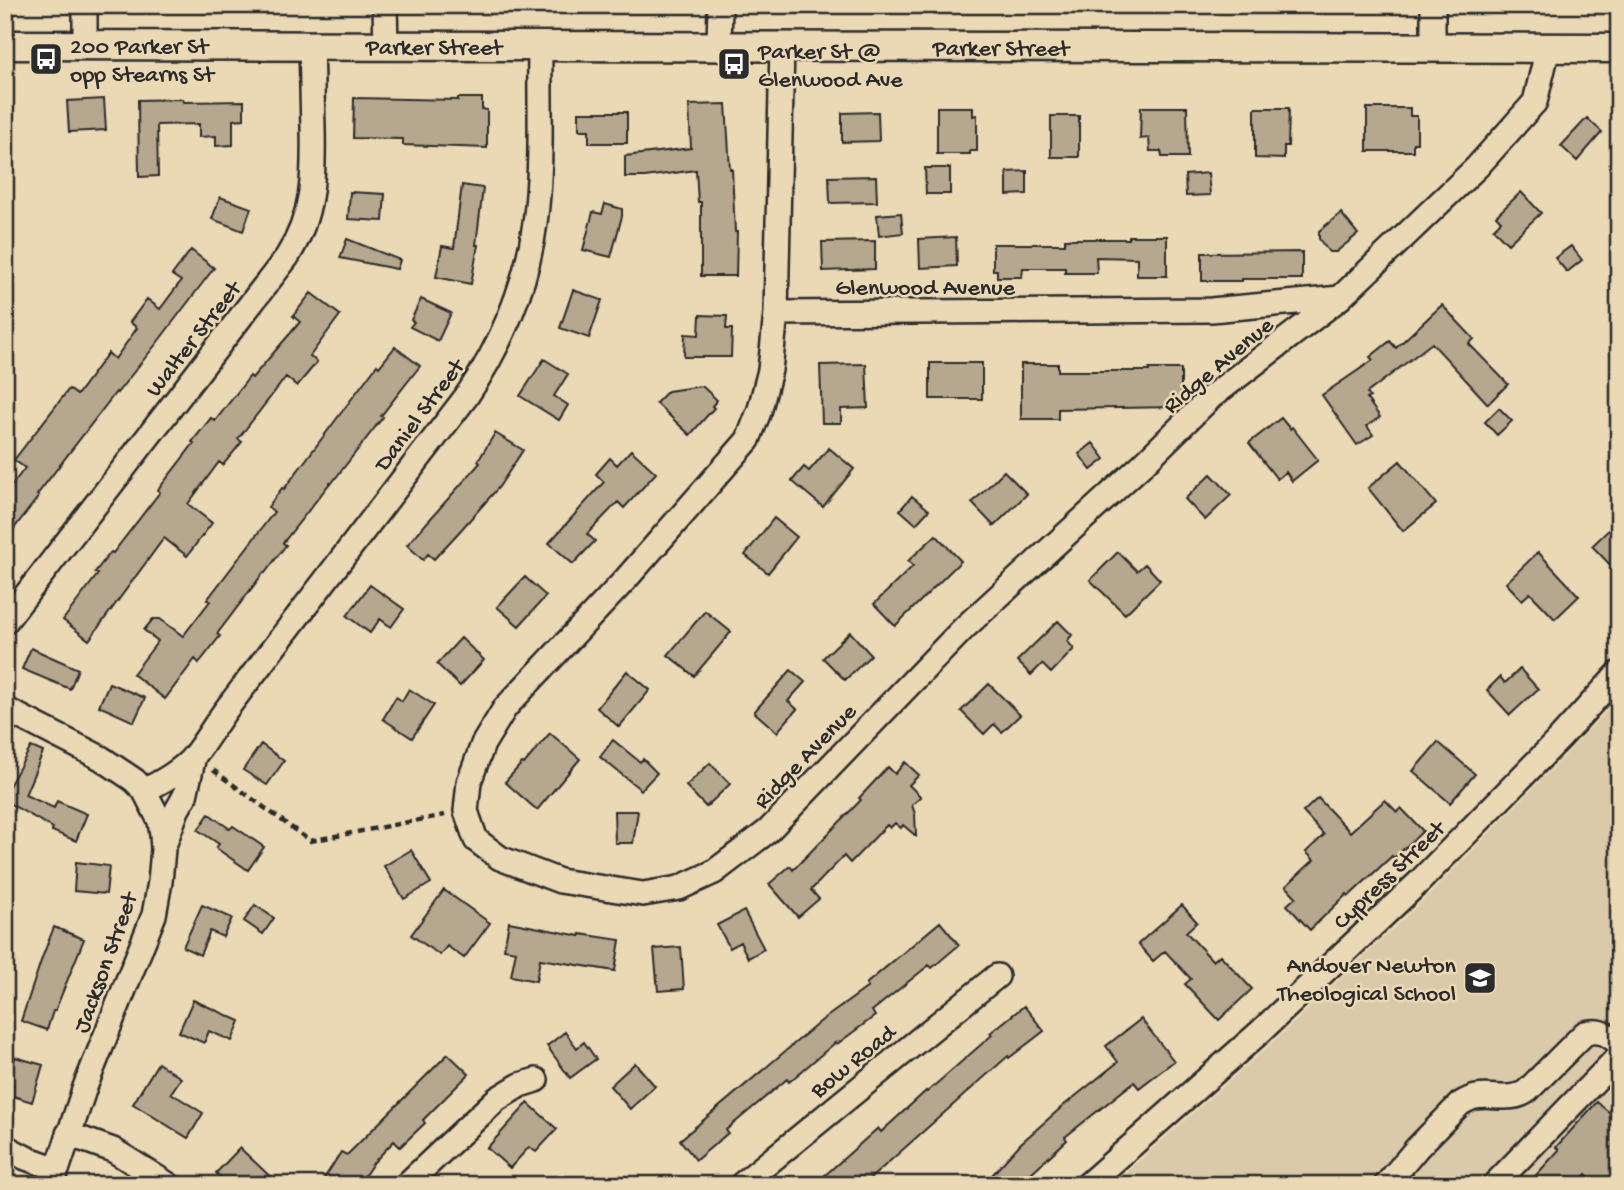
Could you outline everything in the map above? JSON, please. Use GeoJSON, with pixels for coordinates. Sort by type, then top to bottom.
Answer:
{"type":"FeatureCollection","features":[{"type":"Feature","properties":{"kind":"main road","name":"Parker Street"},"geometry":{"type":"LineString","coordinates":[[5,45],[1619,48]]}},
{"type":"Feature","properties":{"kind":"street"},"geometry":{"type":"LineString","coordinates":[[85,5],[85,45]]}},
{"type":"Feature","properties":{"kind":"street"},"geometry":{"type":"LineString","coordinates":[[385,5],[386,45]]}},
{"type":"Feature","properties":{"kind":"street"},"geometry":{"type":"LineString","coordinates":[[719,46],[720,5]]}},
{"type":"Feature","properties":{"kind":"street"},"geometry":{"type":"LineString","coordinates":[[1433,5],[1433,48]]}},
{"type":"Feature","properties":{"kind":"street","name":"Walter Street"},"geometry":{"type":"LineString","coordinates":[[5,622],[297,242],[308,210],[313,177],[311,45]]}},
{"type":"Feature","properties":{"kind":"street","name":"Daniel Street"},"geometry":{"type":"LineString","coordinates":[[144,790],[181,769],[194,756],[225,710],[466,397],[492,355],[503,334],[519,289],[535,227],[539,186],[540,46]]}},
{"type":"Feature","properties":{"kind":"street"},"geometry":{"type":"LineString","coordinates":[[466,811],[469,782],[483,744],[505,708],[625,580],[748,440],[760,409],[770,370],[776,313],[782,46]]}},
{"type":"Feature","properties":{"kind":"street","name":"Ridge Avenue"},"geometry":{"type":"LineString","coordinates":[[466,811],[476,840],[500,858],[560,881],[643,894],[680,888],[714,872],[768,831],[964,628],[1125,482],[1211,397],[1340,298],[1477,167],[1535,102],[1548,48]]}},
{"type":"Feature","properties":{"kind":"street","name":"Glenwood Avenue"},"geometry":{"type":"LineString","coordinates":[[776,313],[1211,310],[1340,298]]}},
{"type":"Feature","properties":{"kind":"street","name":"Cypress Street"},"geometry":{"type":"LineString","coordinates":[[1087,1185],[1253,1038],[1418,884],[1560,738],[1619,673]]}},
{"type":"Feature","properties":{"kind":"street","name":"Jackson Street"},"geometry":{"type":"LineString","coordinates":[[5,709],[101,758],[144,790],[160,821],[163,849],[154,915],[85,1087],[55,1177]]}},
{"type":"Feature","properties":{"kind":"street","name":"Daniel Street"},"geometry":{"type":"LineString","coordinates":[[163,849],[185,796],[194,756]]}},
{"type":"Feature","properties":{"kind":"street","name":"Bow Road"},"geometry":{"type":"LineString","coordinates":[[741,1185],[997,976]]}},
{"type":"Feature","properties":{"kind":"street"},"geometry":{"type":"LineString","coordinates":[[1386,1185],[1425,1139],[1460,1104],[1474,1097],[1521,1096],[1585,1033],[1594,1030],[1603,1032],[1619,1044]]}},
{"type":"Feature","properties":{"kind":"street"},"geometry":{"type":"LineString","coordinates":[[1494,1185],[1619,1056]]}},
{"type":"Feature","properties":{"kind":"street"},"geometry":{"type":"LineString","coordinates":[[405,1185],[497,1099],[520,1085],[536,1080]]}},
{"type":"Feature","properties":{"kind":"street"},"geometry":{"type":"LineString","coordinates":[[68,1134],[113,1150],[169,1185]]}},
{"type":"Feature","properties":{"kind":"street"},"geometry":{"type":"LineString","coordinates":[[5,1147],[55,1177]]}},
{"type":"Feature","properties":{"kind":"path"},"geometry":{"type":"LineString","coordinates":[[194,756],[310,841],[466,811]]}},
{"type":"Feature","properties":{"kind":"shaded area","name":"Andover Newton Theological School"},"geometry":{"type":"Polygon","coordinates":[[[1619,697],[1619,1185],[1112,1185],[1271,1044],[1429,895],[1619,697]]]}},
{"type":"Feature","properties":{"kind":"building"},"geometry":{"type":"Polygon","coordinates":[[[354,98],[482,98],[482,109],[487,110],[487,148],[403,145],[403,139],[353,138],[354,98]]]}},
{"type":"Feature","properties":{"kind":"building"},"geometry":{"type":"Polygon","coordinates":[[[104,99],[106,130],[69,132],[67,101],[104,99]]]}},
{"type":"Feature","properties":{"kind":"building"},"geometry":{"type":"Polygon","coordinates":[[[183,99],[184,102],[244,101],[244,119],[233,120],[233,145],[216,146],[216,136],[199,137],[199,124],[157,125],[158,176],[139,177],[138,100],[183,99]]]}},
{"type":"Feature","properties":{"kind":"building"},"geometry":{"type":"Polygon","coordinates":[[[726,104],[737,232],[736,276],[701,276],[701,202],[698,202],[696,170],[625,177],[625,156],[691,148],[689,105],[726,104]]]}},
{"type":"Feature","properties":{"kind":"building"},"geometry":{"type":"Polygon","coordinates":[[[937,107],[973,107],[973,116],[977,115],[977,151],[970,151],[970,154],[937,154],[937,107]]]}},
{"type":"Feature","properties":{"kind":"building"},"geometry":{"type":"Polygon","coordinates":[[[1141,107],[1187,107],[1188,157],[1162,157],[1161,151],[1150,151],[1149,138],[1140,139],[1141,107]]]}},
{"type":"Feature","properties":{"kind":"building"},"geometry":{"type":"Polygon","coordinates":[[[1255,108],[1289,108],[1288,146],[1284,146],[1284,159],[1255,158],[1255,108]]]}},
{"type":"Feature","properties":{"kind":"building"},"geometry":{"type":"Polygon","coordinates":[[[1367,108],[1410,108],[1410,116],[1417,116],[1417,143],[1413,143],[1413,151],[1367,151],[1367,108]]]}},
{"type":"Feature","properties":{"kind":"building"},"geometry":{"type":"Polygon","coordinates":[[[579,112],[627,112],[627,143],[589,143],[589,130],[579,130],[579,112]]]}},
{"type":"Feature","properties":{"kind":"building"},"geometry":{"type":"Polygon","coordinates":[[[878,112],[879,141],[842,142],[842,113],[878,112]]]}},
{"type":"Feature","properties":{"kind":"building"},"geometry":{"type":"Polygon","coordinates":[[[1051,116],[1079,116],[1079,157],[1051,157],[1051,116]]]}},
{"type":"Feature","properties":{"kind":"building"},"geometry":{"type":"Polygon","coordinates":[[[1587,118],[1602,132],[1577,161],[1561,146],[1587,118]]]}},
{"type":"Feature","properties":{"kind":"building"},"geometry":{"type":"Polygon","coordinates":[[[925,168],[950,168],[950,194],[926,194],[925,168]]]}},
{"type":"Feature","properties":{"kind":"building"},"geometry":{"type":"Polygon","coordinates":[[[1027,171],[1027,194],[1007,195],[1007,172],[1027,171]]]}},
{"type":"Feature","properties":{"kind":"building"},"geometry":{"type":"Polygon","coordinates":[[[1208,173],[1210,195],[1186,196],[1185,175],[1208,173]]]}},
{"type":"Feature","properties":{"kind":"building"},"geometry":{"type":"Polygon","coordinates":[[[876,176],[877,202],[830,203],[829,177],[876,176]]]}},
{"type":"Feature","properties":{"kind":"building"},"geometry":{"type":"Polygon","coordinates":[[[462,185],[483,188],[478,245],[471,284],[436,277],[442,246],[454,248],[462,185]]]}},
{"type":"Feature","properties":{"kind":"building"},"geometry":{"type":"Polygon","coordinates":[[[350,192],[385,194],[383,221],[348,219],[350,192]]]}},
{"type":"Feature","properties":{"kind":"building"},"geometry":{"type":"Polygon","coordinates":[[[1521,192],[1541,213],[1508,244],[1493,229],[1501,221],[1496,216],[1521,192]]]}},
{"type":"Feature","properties":{"kind":"building"},"geometry":{"type":"Polygon","coordinates":[[[220,197],[251,208],[243,231],[212,219],[220,197]]]}},
{"type":"Feature","properties":{"kind":"building"},"geometry":{"type":"Polygon","coordinates":[[[605,204],[622,209],[611,257],[583,250],[593,212],[602,214],[605,204]]]}},
{"type":"Feature","properties":{"kind":"building"},"geometry":{"type":"Polygon","coordinates":[[[901,213],[903,233],[879,236],[877,215],[901,213]]]}},
{"type":"Feature","properties":{"kind":"building"},"geometry":{"type":"Polygon","coordinates":[[[1341,213],[1358,234],[1336,252],[1329,252],[1319,239],[1319,231],[1341,213]]]}},
{"type":"Feature","properties":{"kind":"building"},"geometry":{"type":"Polygon","coordinates":[[[1129,236],[1167,236],[1167,276],[1137,276],[1137,258],[1096,257],[1097,273],[1065,273],[1065,268],[1023,268],[1022,277],[997,277],[997,270],[993,270],[993,244],[1065,244],[1065,239],[1129,239],[1129,236]]]}},
{"type":"Feature","properties":{"kind":"building"},"geometry":{"type":"Polygon","coordinates":[[[956,237],[957,266],[920,268],[919,239],[956,237]]]}},
{"type":"Feature","properties":{"kind":"building"},"geometry":{"type":"Polygon","coordinates":[[[347,239],[400,260],[397,269],[340,258],[347,239]]]}},
{"type":"Feature","properties":{"kind":"building"},"geometry":{"type":"Polygon","coordinates":[[[875,241],[875,269],[823,271],[822,242],[875,241]]]}},
{"type":"Feature","properties":{"kind":"building"},"geometry":{"type":"Polygon","coordinates":[[[1571,246],[1582,260],[1567,272],[1555,258],[1571,246]]]}},
{"type":"Feature","properties":{"kind":"building"},"geometry":{"type":"Polygon","coordinates":[[[191,250],[214,268],[116,392],[5,540],[5,494],[25,468],[14,460],[69,389],[77,395],[108,353],[115,359],[137,328],[130,322],[147,299],[160,309],[181,281],[172,275],[191,250]]]}},
{"type":"Feature","properties":{"kind":"building"},"geometry":{"type":"Polygon","coordinates":[[[1302,252],[1302,279],[1202,281],[1202,253],[1302,252]]]}},
{"type":"Feature","properties":{"kind":"building"},"geometry":{"type":"Polygon","coordinates":[[[573,290],[602,300],[589,338],[560,328],[573,290]]]}},
{"type":"Feature","properties":{"kind":"building"},"geometry":{"type":"Polygon","coordinates":[[[311,293],[340,315],[310,356],[317,362],[297,386],[286,377],[238,439],[242,442],[223,465],[219,462],[188,504],[212,523],[187,556],[164,538],[89,640],[63,620],[98,574],[95,572],[160,492],[158,490],[211,418],[215,421],[250,376],[252,378],[300,322],[293,316],[311,293]]]}},
{"type":"Feature","properties":{"kind":"building"},"geometry":{"type":"Polygon","coordinates":[[[421,299],[451,313],[438,341],[410,327],[421,299]]]}},
{"type":"Feature","properties":{"kind":"building"},"geometry":{"type":"Polygon","coordinates":[[[1442,305],[1474,339],[1469,344],[1508,384],[1488,404],[1432,343],[1367,393],[1370,397],[1367,399],[1380,417],[1367,426],[1373,435],[1357,445],[1322,395],[1373,360],[1370,357],[1390,341],[1396,348],[1442,305]]]}},
{"type":"Feature","properties":{"kind":"building"},"geometry":{"type":"Polygon","coordinates":[[[700,315],[727,316],[726,329],[732,329],[731,357],[684,357],[685,334],[699,335],[700,315]]]}},
{"type":"Feature","properties":{"kind":"building"},"geometry":{"type":"Polygon","coordinates":[[[395,347],[420,366],[283,543],[286,545],[217,634],[220,636],[199,663],[195,659],[165,699],[133,674],[158,641],[144,630],[153,619],[160,619],[183,636],[274,512],[268,507],[377,365],[379,367],[395,347]]]}},
{"type":"Feature","properties":{"kind":"building"},"geometry":{"type":"Polygon","coordinates":[[[544,359],[568,374],[554,396],[568,405],[559,420],[520,396],[544,359]]]}},
{"type":"Feature","properties":{"kind":"building"},"geometry":{"type":"Polygon","coordinates":[[[930,363],[982,363],[982,399],[930,399],[930,363]]]}},
{"type":"Feature","properties":{"kind":"building"},"geometry":{"type":"Polygon","coordinates":[[[866,364],[868,408],[841,409],[841,423],[822,423],[820,365],[866,364]]]}},
{"type":"Feature","properties":{"kind":"building"},"geometry":{"type":"Polygon","coordinates":[[[1021,364],[1058,364],[1058,371],[1181,369],[1181,401],[1177,401],[1177,407],[1058,409],[1058,419],[1021,419],[1021,364]]]}},
{"type":"Feature","properties":{"kind":"building"},"geometry":{"type":"Polygon","coordinates":[[[702,386],[717,400],[712,406],[714,408],[690,435],[656,403],[668,391],[702,386]]]}},
{"type":"Feature","properties":{"kind":"building"},"geometry":{"type":"Polygon","coordinates":[[[1499,408],[1512,421],[1497,435],[1485,422],[1499,408]]]}},
{"type":"Feature","properties":{"kind":"building"},"geometry":{"type":"Polygon","coordinates":[[[1281,418],[1290,429],[1292,427],[1318,460],[1292,481],[1286,472],[1277,479],[1249,443],[1281,418]]]}},
{"type":"Feature","properties":{"kind":"building"},"geometry":{"type":"Polygon","coordinates":[[[495,433],[523,450],[499,487],[459,532],[434,559],[428,554],[423,560],[407,545],[480,463],[478,461],[495,433]]]}},
{"type":"Feature","properties":{"kind":"building"},"geometry":{"type":"Polygon","coordinates":[[[1093,443],[1105,459],[1091,470],[1079,454],[1093,443]]]}},
{"type":"Feature","properties":{"kind":"building"},"geometry":{"type":"Polygon","coordinates":[[[829,448],[854,469],[823,507],[792,481],[804,467],[809,471],[829,448]]]}},
{"type":"Feature","properties":{"kind":"building"},"geometry":{"type":"Polygon","coordinates":[[[631,450],[656,473],[624,508],[618,502],[587,534],[595,541],[573,564],[549,543],[604,482],[596,474],[610,458],[617,465],[631,450]]]}},
{"type":"Feature","properties":{"kind":"building"},"geometry":{"type":"Polygon","coordinates":[[[1400,461],[1436,504],[1403,531],[1368,488],[1400,461]]]}},
{"type":"Feature","properties":{"kind":"building"},"geometry":{"type":"Polygon","coordinates":[[[1004,471],[1027,494],[994,526],[972,503],[1004,471]]]}},
{"type":"Feature","properties":{"kind":"building"},"geometry":{"type":"Polygon","coordinates":[[[1211,474],[1231,495],[1205,520],[1185,499],[1211,474]]]}},
{"type":"Feature","properties":{"kind":"building"},"geometry":{"type":"Polygon","coordinates":[[[912,496],[929,510],[916,524],[900,510],[912,496]]]}},
{"type":"Feature","properties":{"kind":"building"},"geometry":{"type":"Polygon","coordinates":[[[774,518],[797,537],[768,573],[745,555],[774,518]]]}},
{"type":"Feature","properties":{"kind":"building"},"geometry":{"type":"Polygon","coordinates":[[[1619,520],[1619,574],[1592,546],[1619,520]]]}},
{"type":"Feature","properties":{"kind":"building"},"geometry":{"type":"Polygon","coordinates":[[[936,535],[961,561],[895,626],[874,604],[913,566],[908,561],[936,535]]]}},
{"type":"Feature","properties":{"kind":"building"},"geometry":{"type":"Polygon","coordinates":[[[1118,552],[1137,571],[1145,564],[1160,580],[1125,614],[1090,580],[1118,552]]]}},
{"type":"Feature","properties":{"kind":"building"},"geometry":{"type":"Polygon","coordinates":[[[1538,552],[1579,596],[1555,619],[1530,593],[1522,600],[1506,583],[1538,552]]]}},
{"type":"Feature","properties":{"kind":"building"},"geometry":{"type":"Polygon","coordinates":[[[525,577],[546,596],[519,626],[497,607],[525,577]]]}},
{"type":"Feature","properties":{"kind":"building"},"geometry":{"type":"Polygon","coordinates":[[[370,585],[404,609],[391,627],[380,619],[370,633],[347,616],[370,585]]]}},
{"type":"Feature","properties":{"kind":"building"},"geometry":{"type":"Polygon","coordinates":[[[705,611],[731,632],[694,676],[668,655],[705,611]]]}},
{"type":"Feature","properties":{"kind":"building"},"geometry":{"type":"Polygon","coordinates":[[[1058,621],[1072,635],[1067,641],[1074,649],[1051,673],[1042,664],[1031,675],[1017,661],[1058,621]]]}},
{"type":"Feature","properties":{"kind":"building"},"geometry":{"type":"Polygon","coordinates":[[[850,632],[871,655],[845,680],[823,658],[850,632]]]}},
{"type":"Feature","properties":{"kind":"building"},"geometry":{"type":"Polygon","coordinates":[[[461,638],[484,660],[460,686],[437,664],[461,638]]]}},
{"type":"Feature","properties":{"kind":"building"},"geometry":{"type":"Polygon","coordinates":[[[31,648],[78,669],[70,689],[22,669],[31,648]]]}},
{"type":"Feature","properties":{"kind":"building"},"geometry":{"type":"Polygon","coordinates":[[[1520,669],[1538,689],[1510,715],[1487,690],[1500,677],[1505,683],[1520,669]]]}},
{"type":"Feature","properties":{"kind":"building"},"geometry":{"type":"Polygon","coordinates":[[[791,670],[805,682],[788,701],[797,709],[777,732],[754,712],[791,670]]]}},
{"type":"Feature","properties":{"kind":"building"},"geometry":{"type":"Polygon","coordinates":[[[627,671],[650,690],[619,727],[597,708],[627,671]]]}},
{"type":"Feature","properties":{"kind":"building"},"geometry":{"type":"Polygon","coordinates":[[[109,683],[145,698],[134,722],[99,706],[109,683]]]}},
{"type":"Feature","properties":{"kind":"building"},"geometry":{"type":"Polygon","coordinates":[[[989,684],[1020,715],[1002,732],[994,724],[984,734],[961,711],[989,684]]]}},
{"type":"Feature","properties":{"kind":"building"},"geometry":{"type":"Polygon","coordinates":[[[409,689],[434,705],[412,738],[383,719],[396,697],[402,701],[409,689]]]}},
{"type":"Feature","properties":{"kind":"building"},"geometry":{"type":"Polygon","coordinates":[[[550,733],[580,759],[537,810],[505,782],[550,733]]]}},
{"type":"Feature","properties":{"kind":"building"},"geometry":{"type":"Polygon","coordinates":[[[613,740],[640,762],[643,759],[657,773],[641,790],[600,757],[613,740]]]}},
{"type":"Feature","properties":{"kind":"building"},"geometry":{"type":"Polygon","coordinates":[[[1438,742],[1475,774],[1450,803],[1413,771],[1438,742]]]}},
{"type":"Feature","properties":{"kind":"building"},"geometry":{"type":"Polygon","coordinates":[[[261,744],[284,761],[267,785],[243,770],[261,744]]]}},
{"type":"Feature","properties":{"kind":"building"},"geometry":{"type":"Polygon","coordinates":[[[31,747],[43,752],[25,795],[54,808],[57,801],[87,814],[76,841],[52,831],[53,828],[5,801],[5,793],[31,747]]]}},
{"type":"Feature","properties":{"kind":"building"},"geometry":{"type":"Polygon","coordinates":[[[905,762],[919,775],[909,785],[921,797],[912,805],[916,836],[903,825],[901,828],[895,823],[890,828],[887,825],[850,863],[844,856],[811,890],[819,899],[798,917],[769,884],[790,866],[793,870],[861,800],[859,798],[888,767],[895,774],[905,762]]]}},
{"type":"Feature","properties":{"kind":"building"},"geometry":{"type":"Polygon","coordinates":[[[710,763],[730,784],[706,807],[686,786],[710,763]]]}},
{"type":"Feature","properties":{"kind":"building"},"geometry":{"type":"Polygon","coordinates":[[[1318,798],[1350,832],[1385,800],[1397,812],[1401,808],[1423,831],[1349,896],[1347,894],[1310,930],[1287,905],[1296,897],[1286,886],[1314,860],[1306,852],[1324,835],[1303,812],[1318,798]]]}},
{"type":"Feature","properties":{"kind":"building"},"geometry":{"type":"Polygon","coordinates":[[[614,811],[638,811],[633,843],[615,843],[614,811]]]}},
{"type":"Feature","properties":{"kind":"building"},"geometry":{"type":"Polygon","coordinates":[[[209,814],[264,847],[248,870],[216,848],[219,844],[198,830],[209,814]]]}},
{"type":"Feature","properties":{"kind":"building"},"geometry":{"type":"Polygon","coordinates":[[[411,850],[431,883],[404,899],[384,866],[411,850]]]}},
{"type":"Feature","properties":{"kind":"building"},"geometry":{"type":"Polygon","coordinates":[[[76,862],[109,866],[106,894],[74,891],[76,862]]]}},
{"type":"Feature","properties":{"kind":"building"},"geometry":{"type":"Polygon","coordinates":[[[444,890],[490,923],[464,958],[447,946],[440,955],[411,935],[444,890]]]}},
{"type":"Feature","properties":{"kind":"building"},"geometry":{"type":"Polygon","coordinates":[[[202,905],[232,918],[223,937],[210,931],[200,955],[183,947],[202,905]]]}},
{"type":"Feature","properties":{"kind":"building"},"geometry":{"type":"Polygon","coordinates":[[[255,905],[274,918],[263,934],[244,921],[255,905]]]}},
{"type":"Feature","properties":{"kind":"building"},"geometry":{"type":"Polygon","coordinates":[[[1182,905],[1197,922],[1186,932],[1213,961],[1220,955],[1252,989],[1219,1020],[1185,984],[1191,979],[1165,951],[1153,961],[1138,944],[1182,905]]]}},
{"type":"Feature","properties":{"kind":"building"},"geometry":{"type":"Polygon","coordinates":[[[744,911],[764,949],[748,958],[740,942],[730,948],[717,925],[744,911]]]}},
{"type":"Feature","properties":{"kind":"building"},"geometry":{"type":"Polygon","coordinates":[[[509,922],[580,936],[620,940],[615,971],[540,959],[536,981],[511,976],[516,951],[504,949],[509,922]]]}},
{"type":"Feature","properties":{"kind":"building"},"geometry":{"type":"Polygon","coordinates":[[[940,922],[959,945],[932,968],[929,965],[872,1011],[875,1016],[837,1044],[836,1042],[789,1082],[787,1079],[726,1130],[728,1133],[696,1160],[680,1140],[821,1021],[868,987],[866,984],[940,922]]]}},
{"type":"Feature","properties":{"kind":"building"},"geometry":{"type":"Polygon","coordinates":[[[54,927],[84,939],[47,1030],[21,1021],[54,927]]]}},
{"type":"Feature","properties":{"kind":"building"},"geometry":{"type":"Polygon","coordinates":[[[681,947],[684,989],[658,991],[654,949],[681,947]]]}},
{"type":"Feature","properties":{"kind":"building"},"geometry":{"type":"Polygon","coordinates":[[[193,1000],[240,1021],[232,1041],[209,1031],[204,1043],[179,1032],[193,1000]]]}},
{"type":"Feature","properties":{"kind":"building"},"geometry":{"type":"Polygon","coordinates":[[[1024,1006],[1044,1031],[1009,1058],[1008,1056],[863,1185],[814,1185],[878,1128],[881,1132],[992,1035],[990,1033],[1024,1006]]]}},
{"type":"Feature","properties":{"kind":"building"},"geometry":{"type":"Polygon","coordinates":[[[1141,1019],[1174,1061],[1139,1088],[1134,1082],[1065,1137],[1067,1140],[1018,1185],[983,1185],[1021,1143],[1118,1062],[1106,1046],[1141,1019]]]}},
{"type":"Feature","properties":{"kind":"building"},"geometry":{"type":"Polygon","coordinates":[[[565,1032],[577,1048],[584,1042],[596,1059],[570,1078],[547,1046],[565,1032]]]}},
{"type":"Feature","properties":{"kind":"building"},"geometry":{"type":"Polygon","coordinates":[[[448,1054],[469,1074],[423,1120],[425,1123],[400,1147],[394,1141],[374,1162],[358,1185],[320,1185],[341,1152],[347,1155],[448,1054]]]}},
{"type":"Feature","properties":{"kind":"building"},"geometry":{"type":"Polygon","coordinates":[[[15,1057],[43,1065],[32,1102],[10,1095],[13,1085],[7,1083],[15,1057]]]}},
{"type":"Feature","properties":{"kind":"building"},"geometry":{"type":"Polygon","coordinates":[[[158,1063],[181,1078],[171,1093],[203,1113],[188,1138],[133,1104],[158,1063]]]}},
{"type":"Feature","properties":{"kind":"building"},"geometry":{"type":"Polygon","coordinates":[[[635,1063],[655,1086],[630,1109],[610,1086],[635,1063]]]}},
{"type":"Feature","properties":{"kind":"building"},"geometry":{"type":"Polygon","coordinates":[[[1597,1102],[1619,1121],[1619,1168],[1604,1185],[1597,1185],[1586,1174],[1576,1185],[1527,1185],[1559,1150],[1556,1147],[1597,1102]]]}},
{"type":"Feature","properties":{"kind":"building"},"geometry":{"type":"Polygon","coordinates":[[[528,1103],[557,1129],[536,1152],[529,1147],[510,1168],[487,1148],[528,1103]]]}},
{"type":"Feature","properties":{"kind":"building"},"geometry":{"type":"Polygon","coordinates":[[[240,1148],[279,1185],[229,1185],[216,1173],[240,1148]]]}},
{"type":"Feature","properties":{"kind":"place","name":"200 Parker St opp Stearns St"},"geometry":{"type":"Point","coordinates":[46,59]}},
{"type":"Feature","properties":{"kind":"place","name":"Parker St @ Glenwood Ave"},"geometry":{"type":"Point","coordinates":[734,64]}},
{"type":"Feature","properties":{"kind":"place","name":"Andover Newton Theological School"},"geometry":{"type":"Point","coordinates":[1480,978]}}]}
